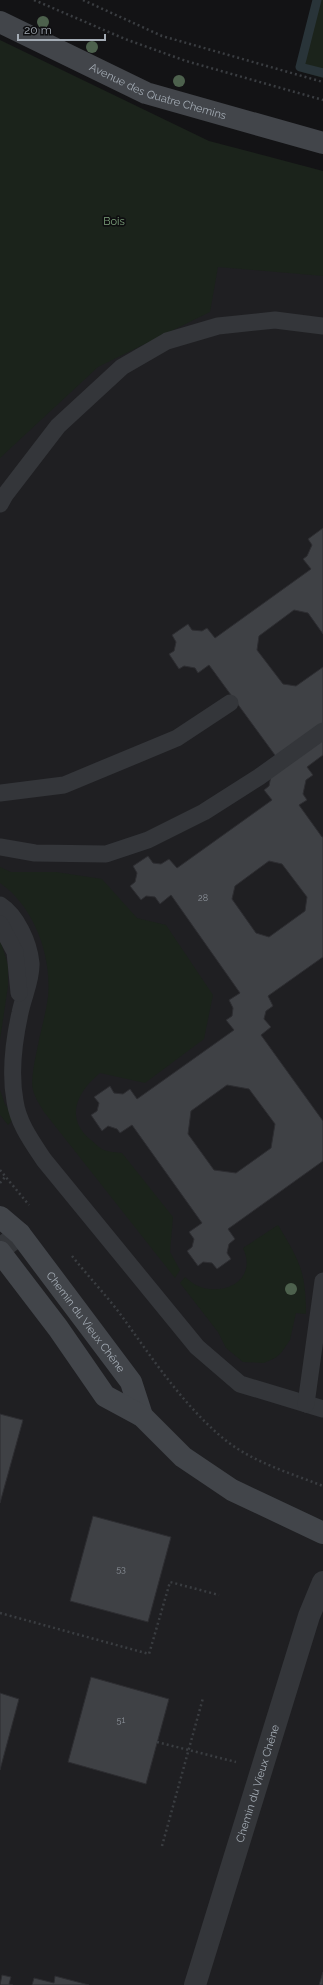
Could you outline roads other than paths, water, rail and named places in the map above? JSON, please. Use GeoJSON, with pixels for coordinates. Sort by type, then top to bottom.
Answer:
{"type":"FeatureCollection","features":[{"type":"Feature","properties":{"kind":"main road","name":"Avenue des Quatre Chemins"},"geometry":{"type":"LineString","coordinates":[[0,22],[146,93],[323,143]]}},
{"type":"Feature","properties":{"kind":"main road","name":"Chemin du Vieux Chêne"},"geometry":{"type":"LineString","coordinates":[[0,1217],[20,1234],[131,1382],[142,1416]]}},
{"type":"Feature","properties":{"kind":"main road","name":"Chemin du Vieux Chêne"},"geometry":{"type":"LineString","coordinates":[[0,1252],[58,1328],[105,1396],[142,1416],[183,1457],[232,1490],[323,1533]]}},
{"type":"Feature","properties":{"kind":"street"},"geometry":{"type":"LineString","coordinates":[[0,1249],[20,1234]]}},
{"type":"Feature","properties":{"kind":"street","name":"Chemin du Vieux Chêne"},"geometry":{"type":"LineString","coordinates":[[195,1985],[309,1616],[323,1582]]}},
{"type":"Feature","properties":{"kind":"lane"},"geometry":{"type":"LineString","coordinates":[[0,504],[5,495],[58,426],[122,367],[167,340],[218,326],[275,320],[323,326]]}},
{"type":"Feature","properties":{"kind":"lane"},"geometry":{"type":"LineString","coordinates":[[0,793],[64,785],[177,738],[230,703]]}},
{"type":"Feature","properties":{"kind":"lane"},"geometry":{"type":"LineString","coordinates":[[0,847],[34,854],[106,854],[148,840],[204,812],[259,777],[323,731]]}},
{"type":"Feature","properties":{"kind":"lane"},"geometry":{"type":"LineString","coordinates":[[0,905],[6,909],[24,935],[31,963],[29,978],[20,1013]]}},
{"type":"Feature","properties":{"kind":"lane"},"geometry":{"type":"LineString","coordinates":[[0,924],[15,952],[18,969],[20,1013],[14,1072],[15,1101],[25,1132],[44,1160],[197,1347],[240,1384],[323,1409]]}},
{"type":"Feature","properties":{"kind":"lane"},"geometry":{"type":"LineString","coordinates":[[306,1404],[323,1281]]}},
{"type":"Feature","properties":{"kind":"waterway"},"geometry":{"type":"LineString","coordinates":[[317,0],[300,67],[323,73]]}},
{"type":"Feature","properties":{"kind":"park label","name":"Bois"},"geometry":{"type":"Point","coordinates":[114,221]}}]}
